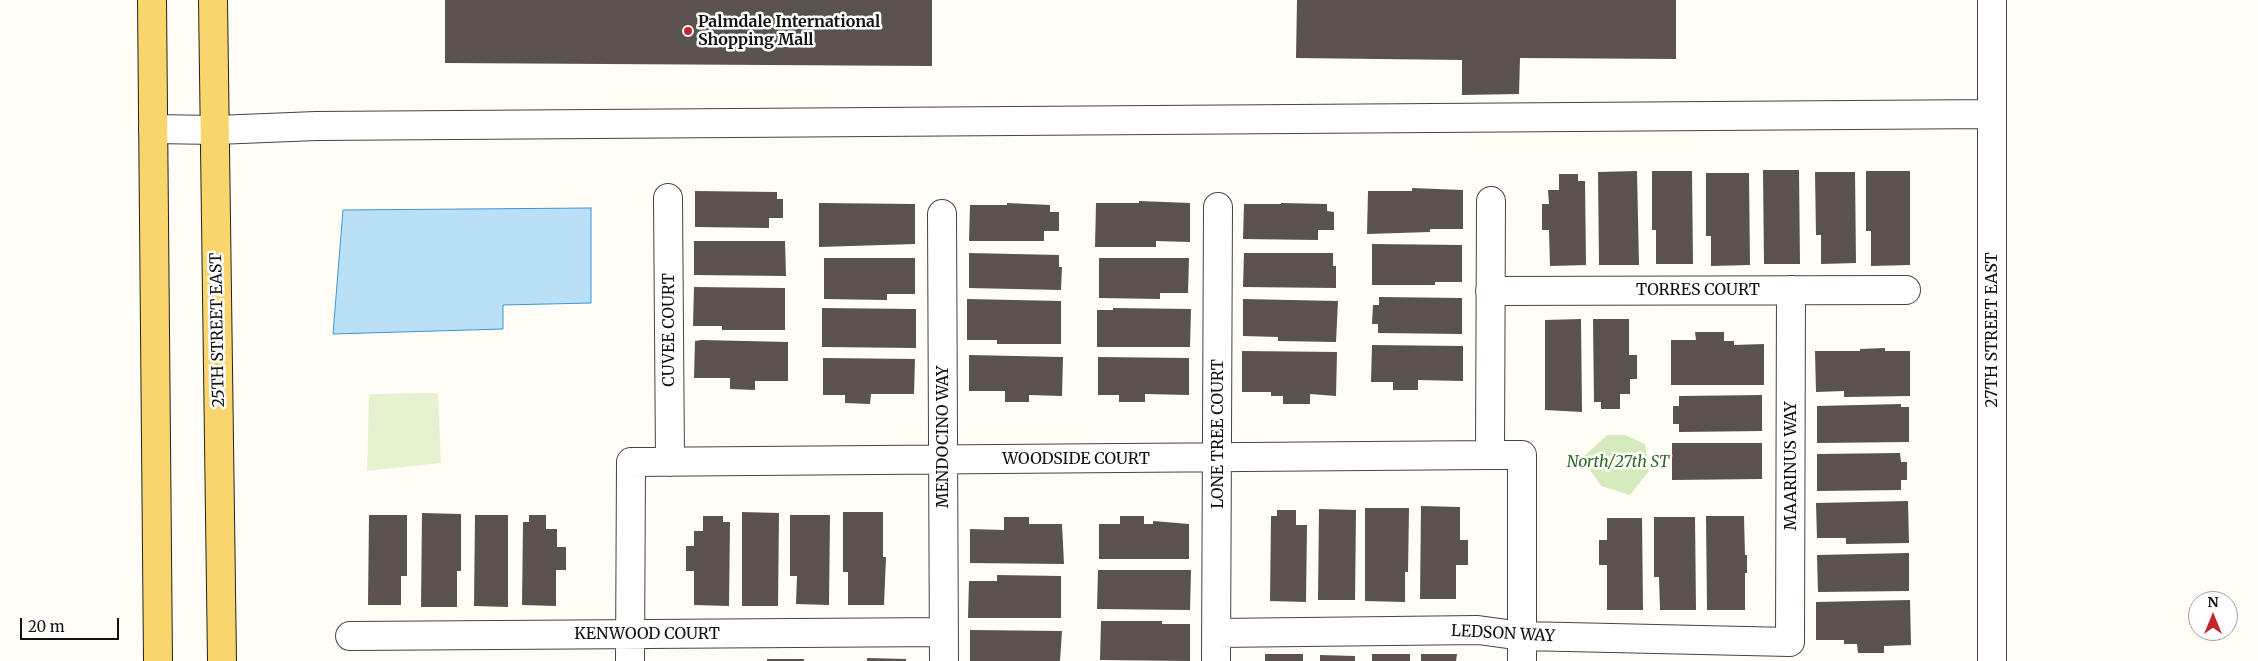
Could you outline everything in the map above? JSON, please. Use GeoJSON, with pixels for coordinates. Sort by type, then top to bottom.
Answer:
{"type":"FeatureCollection","features":[{"type":"Feature","properties":{"kind":"main road"},"geometry":{"type":"LineString","coordinates":[[152,0],[158,661]]}},
{"type":"Feature","properties":{"kind":"main road","name":"25TH STREET EAST"},"geometry":{"type":"LineString","coordinates":[[213,0],[222,661]]}},
{"type":"Feature","properties":{"kind":"street","name":"27TH STREET EAST"},"geometry":{"type":"LineString","coordinates":[[1992,0],[1992,661]]}},
{"type":"Feature","properties":{"kind":"street"},"geometry":{"type":"LineString","coordinates":[[153,129],[216,130],[326,126],[1992,114]]}},
{"type":"Feature","properties":{"kind":"street","name":"CUVEE COURT"},"geometry":{"type":"LineString","coordinates":[[668,198],[670,462]]}},
{"type":"Feature","properties":{"kind":"street"},"geometry":{"type":"LineString","coordinates":[[1490,456],[1491,200]]}},
{"type":"Feature","properties":{"kind":"street","name":"LONE TREE COURT"},"geometry":{"type":"LineString","coordinates":[[1216,661],[1218,207]]}},
{"type":"Feature","properties":{"kind":"street","name":"MENDOCINO WAY"},"geometry":{"type":"LineString","coordinates":[[942,214],[944,661]]}},
{"type":"Feature","properties":{"kind":"street","name":"MAARINUS WAY"},"geometry":{"type":"LineString","coordinates":[[1790,642],[1791,290]]}},
{"type":"Feature","properties":{"kind":"street","name":"TORRES COURT"},"geometry":{"type":"LineString","coordinates":[[1490,291],[1906,290]]}},
{"type":"Feature","properties":{"kind":"street","name":"WOODSIDE COURT"},"geometry":{"type":"LineString","coordinates":[[630,634],[631,462],[1522,456],[1522,648]]}},
{"type":"Feature","properties":{"kind":"street","name":"LEDSON WAY"},"geometry":{"type":"LineString","coordinates":[[1216,633],[1478,630],[1522,648],[1790,642]]}},
{"type":"Feature","properties":{"kind":"street","name":"KENWOOD COURT"},"geometry":{"type":"LineString","coordinates":[[350,636],[944,632]]}},
{"type":"Feature","properties":{"kind":"street"},"geometry":{"type":"LineString","coordinates":[[630,634],[630,661]]}},
{"type":"Feature","properties":{"kind":"green space"},"geometry":{"type":"Polygon","coordinates":[[[438,393],[441,463],[367,471],[369,394],[438,393]]]}},
{"type":"Feature","properties":{"kind":"green space","name":"North/27th ST"},"geometry":{"type":"Polygon","coordinates":[[[1607,435],[1625,435],[1645,444],[1649,471],[1630,495],[1601,486],[1582,458],[1607,435]]]}},
{"type":"Feature","properties":{"kind":"water"},"geometry":{"type":"Polygon","coordinates":[[[591,208],[591,303],[503,305],[503,329],[333,334],[343,210],[591,208]]]}},
{"type":"Feature","properties":{"kind":"building","name":"Palmdale International Shopping Mall"},"geometry":{"type":"Polygon","coordinates":[[[445,0],[932,0],[932,66],[445,63],[445,0]]]}},
{"type":"Feature","properties":{"kind":"building"},"geometry":{"type":"Polygon","coordinates":[[[1297,0],[1676,0],[1676,59],[1520,58],[1519,94],[1462,95],[1462,60],[1296,58],[1297,0]]]}},
{"type":"Feature","properties":{"kind":"building"},"geometry":{"type":"Polygon","coordinates":[[[1763,170],[1799,170],[1800,264],[1764,264],[1763,170]]]}},
{"type":"Feature","properties":{"kind":"building"},"geometry":{"type":"Polygon","coordinates":[[[1637,171],[1639,265],[1599,265],[1598,172],[1637,171]]]}},
{"type":"Feature","properties":{"kind":"building"},"geometry":{"type":"Polygon","coordinates":[[[1652,171],[1692,171],[1693,264],[1656,264],[1656,230],[1652,230],[1652,171]]]}},
{"type":"Feature","properties":{"kind":"building"},"geometry":{"type":"Polygon","coordinates":[[[1866,171],[1910,171],[1910,265],[1871,266],[1871,231],[1866,231],[1866,171]]]}},
{"type":"Feature","properties":{"kind":"building"},"geometry":{"type":"Polygon","coordinates":[[[1815,172],[1855,172],[1856,263],[1821,264],[1821,235],[1816,235],[1815,172]]]}},
{"type":"Feature","properties":{"kind":"building"},"geometry":{"type":"Polygon","coordinates":[[[1706,173],[1749,173],[1750,265],[1711,266],[1711,236],[1706,236],[1706,173]]]}},
{"type":"Feature","properties":{"kind":"building"},"geometry":{"type":"Polygon","coordinates":[[[1559,174],[1578,174],[1578,181],[1585,181],[1586,265],[1550,266],[1549,230],[1542,230],[1542,204],[1549,204],[1548,190],[1559,190],[1559,174]]]}},
{"type":"Feature","properties":{"kind":"building"},"geometry":{"type":"Polygon","coordinates":[[[1412,188],[1463,190],[1463,229],[1430,229],[1430,232],[1367,234],[1368,191],[1412,191],[1412,188]]]}},
{"type":"Feature","properties":{"kind":"building"},"geometry":{"type":"Polygon","coordinates":[[[695,191],[777,192],[777,199],[783,199],[783,218],[769,218],[769,228],[695,227],[695,191]]]}},
{"type":"Feature","properties":{"kind":"building"},"geometry":{"type":"Polygon","coordinates":[[[1139,201],[1190,203],[1190,242],[1156,241],[1156,247],[1095,247],[1096,203],[1139,203],[1139,201]]]}},
{"type":"Feature","properties":{"kind":"building"},"geometry":{"type":"Polygon","coordinates":[[[819,203],[915,204],[915,244],[819,247],[819,203]]]}},
{"type":"Feature","properties":{"kind":"building"},"geometry":{"type":"Polygon","coordinates":[[[1007,203],[1050,205],[1050,212],[1059,212],[1059,231],[1044,231],[1044,241],[969,241],[970,205],[1007,205],[1007,203]]]}},
{"type":"Feature","properties":{"kind":"building"},"geometry":{"type":"Polygon","coordinates":[[[1244,204],[1327,204],[1327,211],[1334,212],[1334,230],[1318,230],[1318,240],[1243,239],[1244,204]]]}},
{"type":"Feature","properties":{"kind":"building"},"geometry":{"type":"Polygon","coordinates":[[[694,241],[785,241],[786,276],[694,275],[694,241]]]}},
{"type":"Feature","properties":{"kind":"building"},"geometry":{"type":"Polygon","coordinates":[[[1372,244],[1462,245],[1462,282],[1435,282],[1435,285],[1372,285],[1372,244]]]}},
{"type":"Feature","properties":{"kind":"building"},"geometry":{"type":"Polygon","coordinates":[[[969,253],[1059,255],[1059,267],[1062,267],[1061,290],[969,288],[969,253]]]}},
{"type":"Feature","properties":{"kind":"building"},"geometry":{"type":"Polygon","coordinates":[[[1244,253],[1333,253],[1333,266],[1336,266],[1336,288],[1243,287],[1244,253]]]}},
{"type":"Feature","properties":{"kind":"building"},"geometry":{"type":"Polygon","coordinates":[[[824,258],[915,258],[915,294],[887,294],[887,300],[824,299],[824,258]]]}},
{"type":"Feature","properties":{"kind":"building"},"geometry":{"type":"Polygon","coordinates":[[[1099,258],[1189,258],[1188,293],[1160,293],[1160,299],[1099,298],[1099,258]]]}},
{"type":"Feature","properties":{"kind":"building"},"geometry":{"type":"Polygon","coordinates":[[[694,287],[785,288],[785,330],[722,330],[722,326],[693,326],[694,287]]]}},
{"type":"Feature","properties":{"kind":"building"},"geometry":{"type":"Polygon","coordinates":[[[1379,297],[1462,298],[1462,334],[1378,333],[1378,324],[1372,324],[1373,305],[1379,305],[1379,297]]]}},
{"type":"Feature","properties":{"kind":"building"},"geometry":{"type":"Polygon","coordinates":[[[967,299],[1061,301],[1061,344],[997,344],[997,340],[967,340],[967,299]]]}},
{"type":"Feature","properties":{"kind":"building"},"geometry":{"type":"Polygon","coordinates":[[[1243,299],[1338,301],[1336,342],[1278,341],[1278,337],[1243,336],[1243,299]]]}},
{"type":"Feature","properties":{"kind":"building"},"geometry":{"type":"Polygon","coordinates":[[[822,308],[916,309],[916,348],[822,347],[822,308]]]}},
{"type":"Feature","properties":{"kind":"building"},"geometry":{"type":"Polygon","coordinates":[[[1113,308],[1191,309],[1190,347],[1097,347],[1097,310],[1113,310],[1113,308]]]}},
{"type":"Feature","properties":{"kind":"building"},"geometry":{"type":"Polygon","coordinates":[[[1581,319],[1582,412],[1545,410],[1545,320],[1581,319]]]}},
{"type":"Feature","properties":{"kind":"building"},"geometry":{"type":"Polygon","coordinates":[[[1593,319],[1629,319],[1629,355],[1637,355],[1637,379],[1630,379],[1630,394],[1620,394],[1620,409],[1601,409],[1601,402],[1594,402],[1593,319]]]}},
{"type":"Feature","properties":{"kind":"building"},"geometry":{"type":"Polygon","coordinates":[[[1695,332],[1724,332],[1724,341],[1734,341],[1734,345],[1764,344],[1764,385],[1671,385],[1671,340],[1696,340],[1695,332]]]}},
{"type":"Feature","properties":{"kind":"building"},"geometry":{"type":"Polygon","coordinates":[[[695,341],[788,342],[788,381],[755,381],[755,390],[730,389],[730,378],[694,378],[695,341]]]}},
{"type":"Feature","properties":{"kind":"building"},"geometry":{"type":"Polygon","coordinates":[[[1372,345],[1463,346],[1463,381],[1418,380],[1418,390],[1393,390],[1393,382],[1371,382],[1372,345]]]}},
{"type":"Feature","properties":{"kind":"building"},"geometry":{"type":"Polygon","coordinates":[[[1885,348],[1885,351],[1910,351],[1910,396],[1844,397],[1844,391],[1816,392],[1815,351],[1860,351],[1860,349],[1885,348]]]}},
{"type":"Feature","properties":{"kind":"building"},"geometry":{"type":"Polygon","coordinates":[[[1242,351],[1337,352],[1336,396],[1310,394],[1310,404],[1283,404],[1283,396],[1271,396],[1271,392],[1242,392],[1242,351]]]}},
{"type":"Feature","properties":{"kind":"building"},"geometry":{"type":"Polygon","coordinates":[[[969,355],[1063,357],[1062,396],[1029,395],[1029,402],[1005,402],[1005,391],[969,391],[969,355]]]}},
{"type":"Feature","properties":{"kind":"building"},"geometry":{"type":"Polygon","coordinates":[[[1098,357],[1189,358],[1189,395],[1145,394],[1145,402],[1119,402],[1119,395],[1098,395],[1098,357]]]}},
{"type":"Feature","properties":{"kind":"building"},"geometry":{"type":"Polygon","coordinates":[[[823,358],[915,359],[914,394],[871,394],[870,404],[845,403],[845,395],[823,395],[823,358]]]}},
{"type":"Feature","properties":{"kind":"building"},"geometry":{"type":"Polygon","coordinates":[[[1762,395],[1762,431],[1679,432],[1679,424],[1673,424],[1673,406],[1679,406],[1679,396],[1762,395]]]}},
{"type":"Feature","properties":{"kind":"building"},"geometry":{"type":"Polygon","coordinates":[[[1901,404],[1901,407],[1909,407],[1909,442],[1817,443],[1817,406],[1901,404]]]}},
{"type":"Feature","properties":{"kind":"building"},"geometry":{"type":"Polygon","coordinates":[[[1672,443],[1762,443],[1762,479],[1672,480],[1672,443]]]}},
{"type":"Feature","properties":{"kind":"building"},"geometry":{"type":"Polygon","coordinates":[[[1900,453],[1901,462],[1907,462],[1907,480],[1901,480],[1901,490],[1817,491],[1817,454],[1900,453]]]}},
{"type":"Feature","properties":{"kind":"building"},"geometry":{"type":"Polygon","coordinates":[[[1908,501],[1909,543],[1846,544],[1846,538],[1817,538],[1816,503],[1908,501]]]}},
{"type":"Feature","properties":{"kind":"building"},"geometry":{"type":"Polygon","coordinates":[[[1421,506],[1460,507],[1460,540],[1468,540],[1468,565],[1456,565],[1456,599],[1420,599],[1421,506]]]}},
{"type":"Feature","properties":{"kind":"building"},"geometry":{"type":"Polygon","coordinates":[[[1365,508],[1409,508],[1408,572],[1405,572],[1405,602],[1365,601],[1365,508]]]}},
{"type":"Feature","properties":{"kind":"building"},"geometry":{"type":"Polygon","coordinates":[[[1319,509],[1356,510],[1355,600],[1318,600],[1319,509]]]}},
{"type":"Feature","properties":{"kind":"building"},"geometry":{"type":"Polygon","coordinates":[[[1277,510],[1296,510],[1296,525],[1307,525],[1306,602],[1270,601],[1271,516],[1277,516],[1277,510]]]}},
{"type":"Feature","properties":{"kind":"building"},"geometry":{"type":"Polygon","coordinates":[[[742,512],[779,513],[778,606],[742,606],[742,512]]]}},
{"type":"Feature","properties":{"kind":"building"},"geometry":{"type":"Polygon","coordinates":[[[843,512],[883,512],[883,557],[886,557],[884,605],[848,605],[848,572],[843,572],[843,512]]]}},
{"type":"Feature","properties":{"kind":"building"},"geometry":{"type":"Polygon","coordinates":[[[422,513],[461,514],[461,571],[457,571],[457,607],[421,607],[422,513]]]}},
{"type":"Feature","properties":{"kind":"building"},"geometry":{"type":"Polygon","coordinates":[[[369,515],[407,515],[407,576],[401,576],[401,605],[368,605],[369,515]]]}},
{"type":"Feature","properties":{"kind":"building"},"geometry":{"type":"Polygon","coordinates":[[[475,515],[508,515],[508,607],[474,606],[475,515]]]}},
{"type":"Feature","properties":{"kind":"building"},"geometry":{"type":"Polygon","coordinates":[[[529,515],[546,515],[546,529],[557,529],[557,547],[566,547],[566,570],[556,570],[556,606],[522,605],[523,522],[529,522],[529,515]]]}},
{"type":"Feature","properties":{"kind":"building"},"geometry":{"type":"Polygon","coordinates":[[[790,515],[830,515],[829,605],[796,604],[797,576],[790,576],[790,515]]]}},
{"type":"Feature","properties":{"kind":"building"},"geometry":{"type":"Polygon","coordinates":[[[703,516],[723,516],[723,522],[730,522],[729,606],[694,605],[694,571],[686,571],[686,546],[694,546],[694,531],[703,531],[703,516]]]}},
{"type":"Feature","properties":{"kind":"building"},"geometry":{"type":"Polygon","coordinates":[[[1120,516],[1144,516],[1144,524],[1153,524],[1153,521],[1189,524],[1189,559],[1099,559],[1099,524],[1120,524],[1120,516]]]}},
{"type":"Feature","properties":{"kind":"building"},"geometry":{"type":"Polygon","coordinates":[[[1706,516],[1744,516],[1745,555],[1747,555],[1745,610],[1707,610],[1706,516]]]}},
{"type":"Feature","properties":{"kind":"building"},"geometry":{"type":"Polygon","coordinates":[[[1004,517],[1029,517],[1029,524],[1062,524],[1064,564],[970,563],[970,529],[1004,530],[1004,517]]]}},
{"type":"Feature","properties":{"kind":"building"},"geometry":{"type":"Polygon","coordinates":[[[1654,517],[1695,517],[1696,610],[1660,610],[1659,577],[1654,577],[1654,517]]]}},
{"type":"Feature","properties":{"kind":"building"},"geometry":{"type":"Polygon","coordinates":[[[1607,518],[1642,518],[1643,610],[1607,610],[1607,565],[1599,565],[1599,540],[1607,540],[1607,518]]]}},
{"type":"Feature","properties":{"kind":"building"},"geometry":{"type":"Polygon","coordinates":[[[1909,553],[1909,591],[1818,592],[1817,555],[1909,553]]]}},
{"type":"Feature","properties":{"kind":"building"},"geometry":{"type":"Polygon","coordinates":[[[1098,570],[1191,570],[1190,610],[1097,609],[1098,570]]]}},
{"type":"Feature","properties":{"kind":"building"},"geometry":{"type":"Polygon","coordinates":[[[997,575],[1061,576],[1061,618],[968,618],[969,581],[997,581],[997,575]]]}},
{"type":"Feature","properties":{"kind":"building"},"geometry":{"type":"Polygon","coordinates":[[[1910,600],[1911,645],[1884,646],[1884,653],[1858,653],[1857,644],[1844,644],[1844,640],[1816,640],[1816,602],[1910,600]]]}},
{"type":"Feature","properties":{"kind":"building"},"geometry":{"type":"Polygon","coordinates":[[[1101,621],[1162,621],[1162,624],[1190,624],[1190,661],[1100,660],[1101,621]]]}},
{"type":"Feature","properties":{"kind":"building"},"geometry":{"type":"Polygon","coordinates":[[[970,630],[1062,631],[1060,661],[970,661],[970,630]]]}},
{"type":"Feature","properties":{"kind":"building"},"geometry":{"type":"Polygon","coordinates":[[[1265,654],[1303,654],[1303,661],[1265,661],[1265,654]]]}},
{"type":"Feature","properties":{"kind":"building"},"geometry":{"type":"Polygon","coordinates":[[[1372,654],[1410,654],[1410,661],[1372,661],[1372,654]]]}},
{"type":"Feature","properties":{"kind":"building"},"geometry":{"type":"Polygon","coordinates":[[[1421,654],[1457,654],[1456,661],[1421,661],[1421,654]]]}},
{"type":"Feature","properties":{"kind":"building"},"geometry":{"type":"Polygon","coordinates":[[[1320,655],[1355,656],[1355,661],[1320,661],[1320,655]]]}},
{"type":"Feature","properties":{"kind":"building"},"geometry":{"type":"Polygon","coordinates":[[[867,658],[906,659],[906,661],[867,661],[867,658]]]}},
{"type":"Feature","properties":{"kind":"building"},"geometry":{"type":"Polygon","coordinates":[[[767,659],[804,659],[804,661],[767,661],[767,659]]]}},
{"type":"Feature","properties":{"kind":"place","name":"Palmdale International Shopping Mall"},"geometry":{"type":"Point","coordinates":[688,31]}}]}
